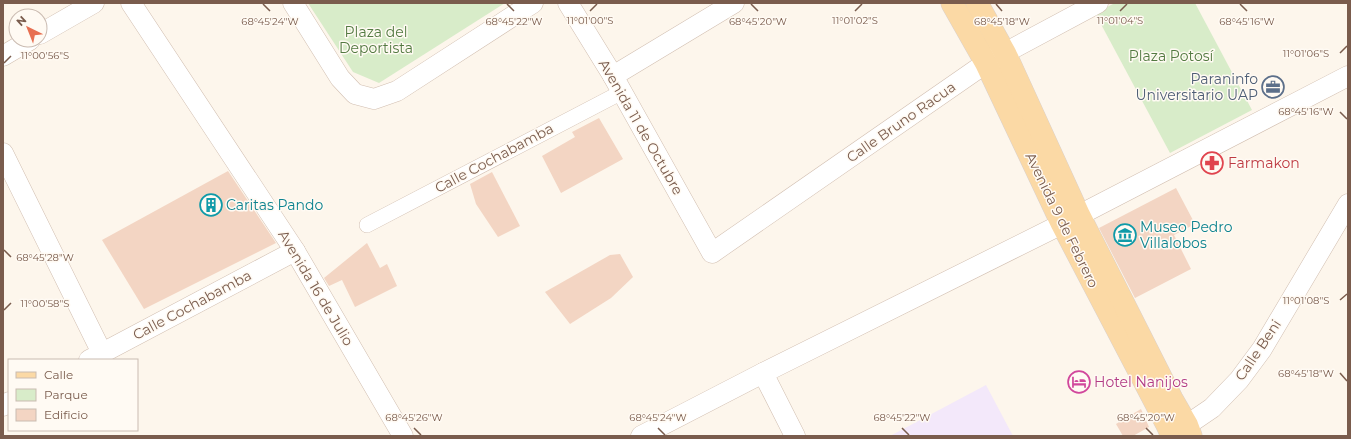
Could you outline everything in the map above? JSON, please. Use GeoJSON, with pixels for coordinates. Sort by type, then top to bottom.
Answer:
{"type":"FeatureCollection","features":[{"type":"Feature","properties":{"kind":"main road","name":"Avenida 9 de Febrero"},"geometry":{"type":"LineString","coordinates":[[952,3],[1172,399],[1180,433]]}},
{"type":"Feature","properties":{"kind":"main road","name":"Avenida 9 de Febrero"},"geometry":{"type":"LineString","coordinates":[[977,3],[1006,53],[1071,219]]}},
{"type":"Feature","properties":{"kind":"street"},"geometry":{"type":"LineString","coordinates":[[48,29],[94,3]]}},
{"type":"Feature","properties":{"kind":"street","name":"Avenida 16 de Julio"},"geometry":{"type":"LineString","coordinates":[[131,3],[295,251],[403,436]]}},
{"type":"Feature","properties":{"kind":"street"},"geometry":{"type":"LineString","coordinates":[[293,3],[340,78],[355,94],[374,99],[397,91],[533,3]]}},
{"type":"Feature","properties":{"kind":"street","name":"Avenida 11 de Octubre"},"geometry":{"type":"LineString","coordinates":[[568,3],[617,84],[712,253]]}},
{"type":"Feature","properties":{"kind":"street","name":"Calle Cochabamba"},"geometry":{"type":"LineString","coordinates":[[367,225],[617,84],[734,3]]}},
{"type":"Feature","properties":{"kind":"street","name":"Calle Bruno Racua"},"geometry":{"type":"LineString","coordinates":[[712,253],[986,63],[1098,3]]}},
{"type":"Feature","properties":{"kind":"street"},"geometry":{"type":"LineString","coordinates":[[3,56],[16,48]]}},
{"type":"Feature","properties":{"kind":"street"},"geometry":{"type":"LineString","coordinates":[[641,436],[763,373],[1071,219],[1348,76]]}},
{"type":"Feature","properties":{"kind":"street"},"geometry":{"type":"LineString","coordinates":[[3,153],[95,356]]}},
{"type":"Feature","properties":{"kind":"street","name":"Calle Beni"},"geometry":{"type":"LineString","coordinates":[[1180,433],[1212,408],[1238,380],[1262,349],[1348,204]]}},
{"type":"Feature","properties":{"kind":"street","name":"Calle Cochabamba"},"geometry":{"type":"LineString","coordinates":[[95,356],[295,251]]}},
{"type":"Feature","properties":{"kind":"street"},"geometry":{"type":"LineString","coordinates":[[763,373],[795,436]]}},
{"type":"Feature","properties":{"kind":"shaded area"},"geometry":{"type":"Polygon","coordinates":[[[986,385],[1013,436],[890,436],[986,385]]]}},
{"type":"Feature","properties":{"kind":"green space","name":"Plaza del Deportista"},"geometry":{"type":"Polygon","coordinates":[[[308,3],[505,3],[379,83],[353,72],[308,3]]]}},
{"type":"Feature","properties":{"kind":"green space","name":"Plaza Potosí"},"geometry":{"type":"Polygon","coordinates":[[[1115,3],[1195,3],[1252,110],[1170,153],[1095,13],[1115,3]]]}},
{"type":"Feature","properties":{"kind":"building"},"geometry":{"type":"Polygon","coordinates":[[[599,118],[623,159],[561,193],[542,156],[575,137],[572,132],[599,118]]]}},
{"type":"Feature","properties":{"kind":"building","name":"Caritas Pando"},"geometry":{"type":"Polygon","coordinates":[[[228,171],[276,243],[144,309],[102,240],[228,171]]]}},
{"type":"Feature","properties":{"kind":"building"},"geometry":{"type":"Polygon","coordinates":[[[492,172],[520,226],[498,237],[476,204],[470,184],[492,172]]]}},
{"type":"Feature","properties":{"kind":"building"},"geometry":{"type":"Polygon","coordinates":[[[1176,188],[1195,224],[1174,235],[1191,269],[1135,298],[1099,228],[1176,188]]]}},
{"type":"Feature","properties":{"kind":"building"},"geometry":{"type":"Polygon","coordinates":[[[367,243],[380,268],[387,264],[397,286],[355,307],[342,280],[329,286],[324,278],[367,243]]]}},
{"type":"Feature","properties":{"kind":"building"},"geometry":{"type":"Polygon","coordinates":[[[620,254],[633,277],[611,298],[570,324],[545,292],[610,255],[620,254]]]}},
{"type":"Feature","properties":{"kind":"building"},"geometry":{"type":"Polygon","coordinates":[[[1141,409],[1149,427],[1133,436],[1123,436],[1116,424],[1141,409]]]}},
{"type":"Feature","properties":{"kind":"place","name":"Paraninfo Universitario UAP"},"geometry":{"type":"Point","coordinates":[1273,87]}},
{"type":"Feature","properties":{"kind":"place","name":"Farmakon"},"geometry":{"type":"Point","coordinates":[1212,163]}},
{"type":"Feature","properties":{"kind":"place","name":"Caritas Pando"},"geometry":{"type":"Point","coordinates":[211,205]}},
{"type":"Feature","properties":{"kind":"place","name":"Museo Pedro Villalobos"},"geometry":{"type":"Point","coordinates":[1125,235]}},
{"type":"Feature","properties":{"kind":"place","name":"Hotel Nanijos"},"geometry":{"type":"Point","coordinates":[1079,382]}}]}
